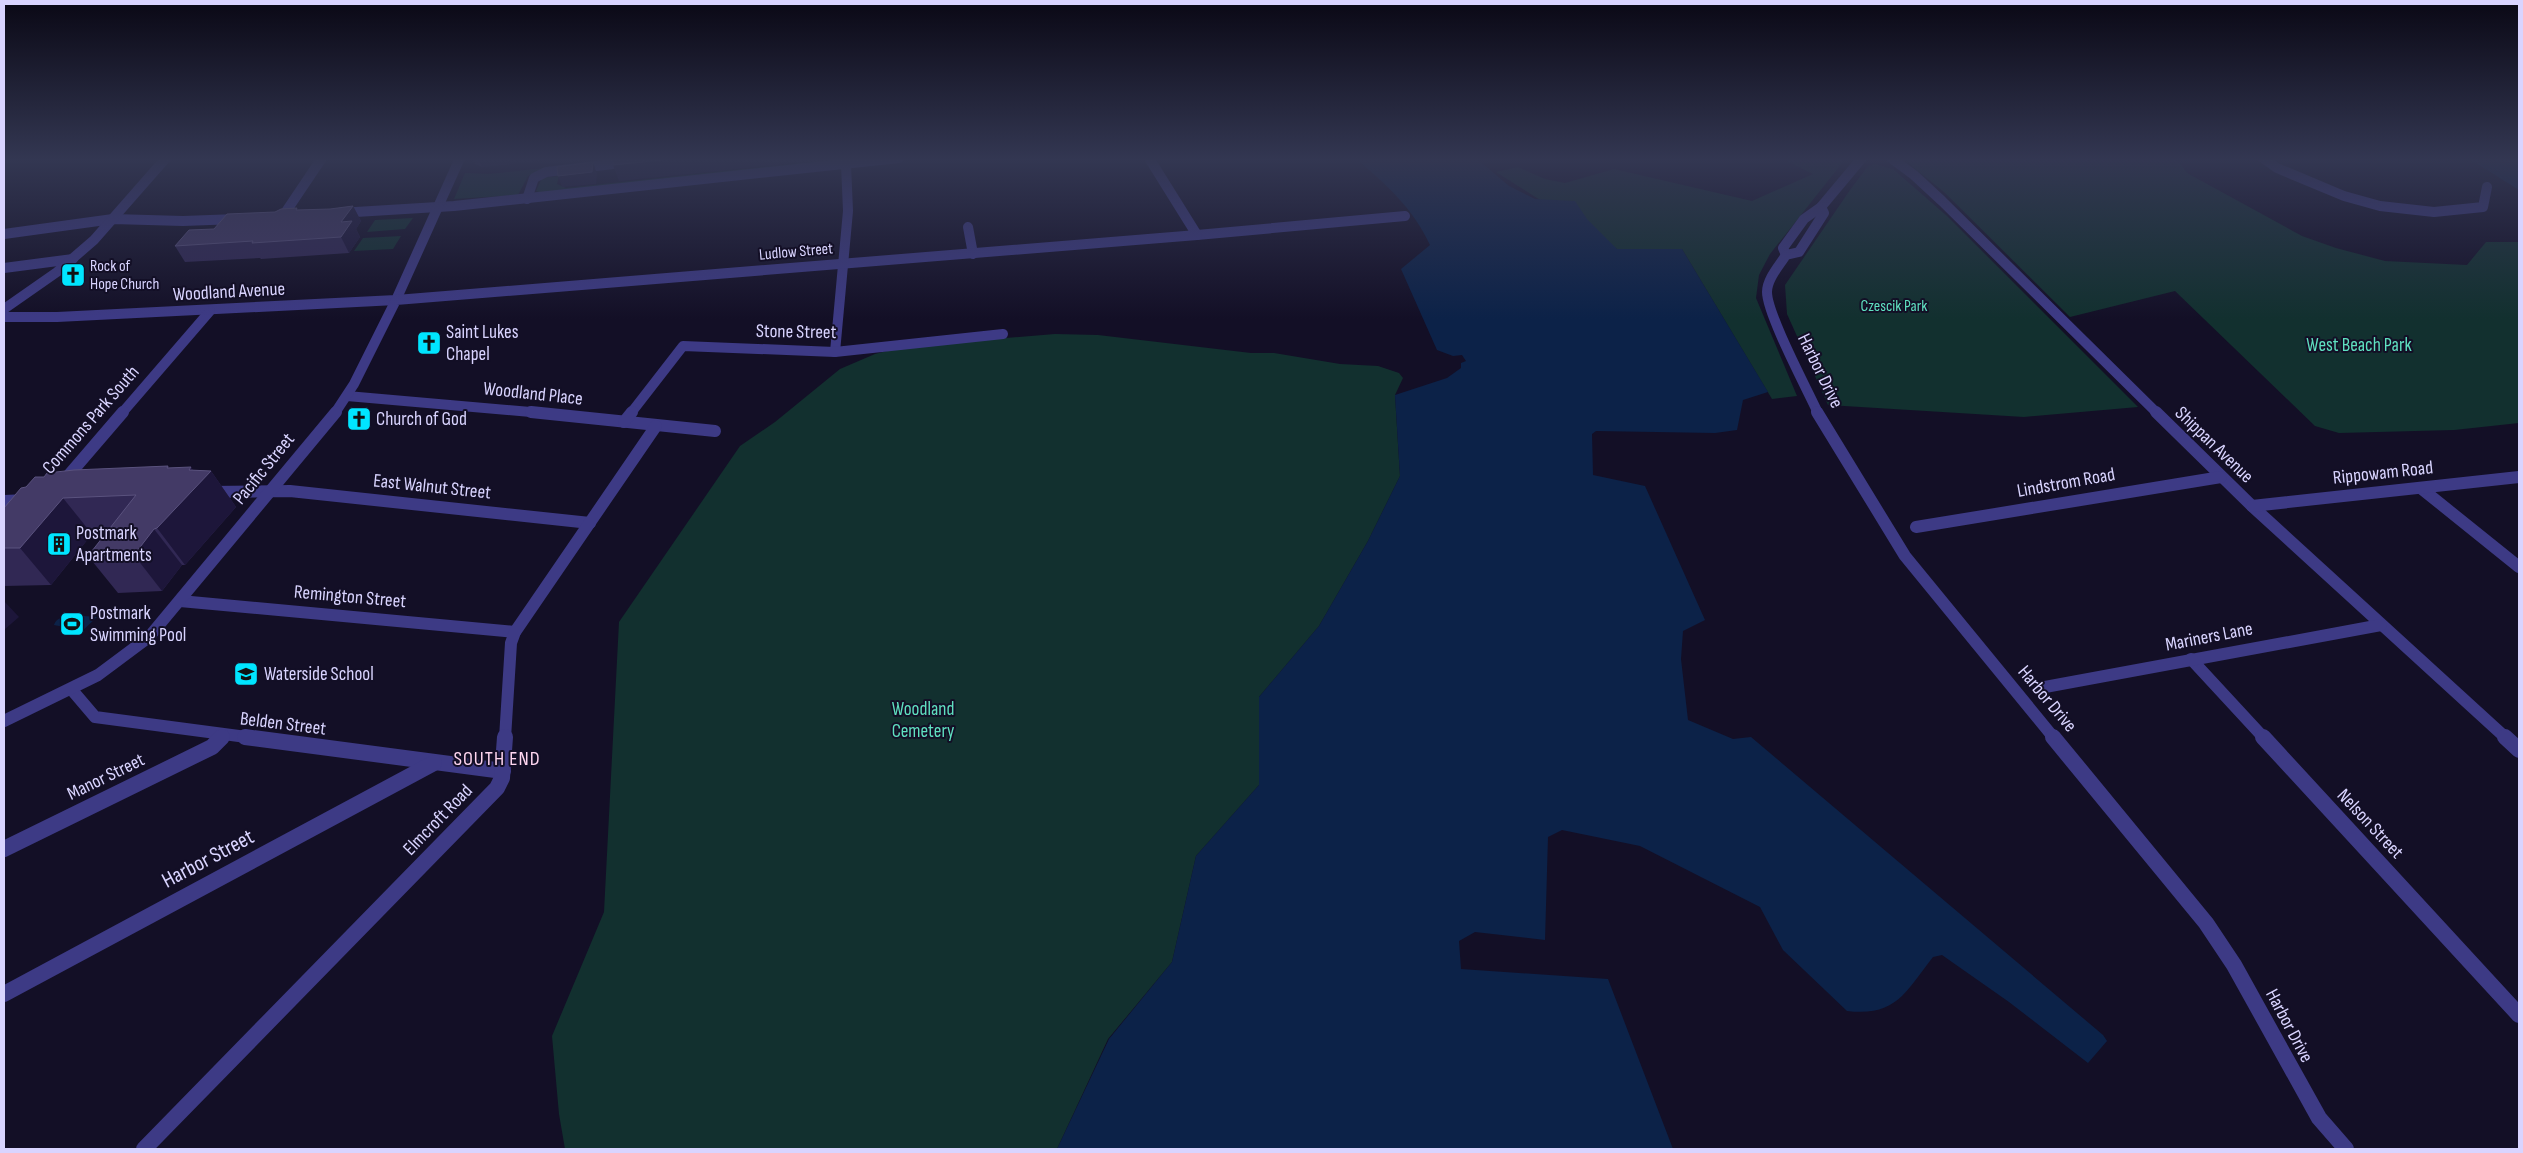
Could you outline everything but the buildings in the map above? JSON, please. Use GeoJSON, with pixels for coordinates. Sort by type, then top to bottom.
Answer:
{"type":"FeatureCollection","features":[{"type":"Feature","properties":{"kind":"street"},"geometry":{"type":"LineString","coordinates":[[4,309],[73,259],[119,212]]}},
{"type":"Feature","properties":{"kind":"street"},"geometry":{"type":"LineString","coordinates":[[283,216],[286,212]]}},
{"type":"Feature","properties":{"kind":"street"},"geometry":{"type":"LineString","coordinates":[[331,213],[357,212]]}},
{"type":"Feature","properties":{"kind":"street","name":"Pacific Street"},"geometry":{"type":"LineString","coordinates":[[4,721],[72,690],[127,656],[180,601],[347,396],[396,300],[437,212]]}},
{"type":"Feature","properties":{"kind":"street"},"geometry":{"type":"LineString","coordinates":[[835,352],[848,212]]}},
{"type":"Feature","properties":{"kind":"street"},"geometry":{"type":"LineString","coordinates":[[1183,212],[1198,235]]}},
{"type":"Feature","properties":{"kind":"street","name":"Harbor Drive"},"geometry":{"type":"LineString","coordinates":[[1786,255],[1783,248],[1811,212]]}},
{"type":"Feature","properties":{"kind":"street","name":"Harbor Drive"},"geometry":{"type":"LineString","coordinates":[[1823,212],[1799,252],[1786,255],[1775,271],[1768,285],[1767,294],[1772,312],[1818,413],[1867,490],[1892,537],[1919,573],[2206,923],[2234,965],[2308,1100],[2346,1149]]}},
{"type":"Feature","properties":{"kind":"street","name":"Shippan Avenue"},"geometry":{"type":"LineString","coordinates":[[1953,212],[2221,477],[2519,750]]}},
{"type":"Feature","properties":{"kind":"street","name":"Ludlow Street"},"geometry":{"type":"LineString","coordinates":[[396,300],[973,254],[1405,216]]}},
{"type":"Feature","properties":{"kind":"street"},"geometry":{"type":"LineString","coordinates":[[4,234],[113,219],[183,221],[245,218]]}},
{"type":"Feature","properties":{"kind":"street"},"geometry":{"type":"LineString","coordinates":[[968,227],[973,254]]}},
{"type":"Feature","properties":{"kind":"street"},"geometry":{"type":"LineString","coordinates":[[4,268],[73,259]]}},
{"type":"Feature","properties":{"kind":"street","name":"Woodland Avenue"},"geometry":{"type":"LineString","coordinates":[[4,317],[38,318],[210,311],[396,300]]}},
{"type":"Feature","properties":{"kind":"street","name":"Commons Park South"},"geometry":{"type":"LineString","coordinates":[[55,490],[210,311]]}},
{"type":"Feature","properties":{"kind":"street","name":"Stone Street"},"geometry":{"type":"LineString","coordinates":[[624,422],[683,346],[835,352],[1003,334]]}},
{"type":"Feature","properties":{"kind":"street","name":"Woodland Place"},"geometry":{"type":"LineString","coordinates":[[347,396],[715,431]]}},
{"type":"Feature","properties":{"kind":"street","name":"Elmcroft Road"},"geometry":{"type":"LineString","coordinates":[[144,1149],[497,788],[503,771],[511,643],[515,632],[656,426]]}},
{"type":"Feature","properties":{"kind":"street","name":"Lindstrom Road"},"geometry":{"type":"LineString","coordinates":[[1916,527],[2221,477]]}},
{"type":"Feature","properties":{"kind":"street","name":"Rippowam Road"},"geometry":{"type":"LineString","coordinates":[[2252,506],[2519,477]]}},
{"type":"Feature","properties":{"kind":"street"},"geometry":{"type":"LineString","coordinates":[[2422,488],[2519,567]]}},
{"type":"Feature","properties":{"kind":"street","name":"East Walnut Street"},"geometry":{"type":"LineString","coordinates":[[201,492],[271,490],[590,523]]}},
{"type":"Feature","properties":{"kind":"street"},"geometry":{"type":"LineString","coordinates":[[4,501],[40,500]]}},
{"type":"Feature","properties":{"kind":"street","name":"Remington Street"},"geometry":{"type":"LineString","coordinates":[[180,601],[515,632]]}},
{"type":"Feature","properties":{"kind":"street","name":"Mariners Lane"},"geometry":{"type":"LineString","coordinates":[[2045,687],[2381,624]]}},
{"type":"Feature","properties":{"kind":"street","name":"Nelson Street"},"geometry":{"type":"LineString","coordinates":[[2191,659],[2519,1015]]}},
{"type":"Feature","properties":{"kind":"street","name":"Belden Street"},"geometry":{"type":"LineString","coordinates":[[72,690],[95,717],[223,736],[503,771]]}},
{"type":"Feature","properties":{"kind":"street","name":"Manor Street"},"geometry":{"type":"LineString","coordinates":[[4,850],[212,747],[223,736]]}},
{"type":"Feature","properties":{"kind":"street","name":"Harbor Street"},"geometry":{"type":"LineString","coordinates":[[4,994],[434,763]]}},
{"type":"Feature","properties":{"kind":"green space"},"geometry":{"type":"Polygon","coordinates":[[[1559,212],[1803,212],[1770,254],[1759,275],[1756,298],[1797,396],[1772,399],[1682,249],[1617,249],[1559,212]]]}},
{"type":"Feature","properties":{"kind":"green space","name":"Czescik Park"},"geometry":{"type":"Polygon","coordinates":[[[1835,212],[1942,212],[2138,407],[2024,417],[1828,405],[1787,314],[1785,285],[1835,212]]]}},
{"type":"Feature","properties":{"kind":"green space","name":"West Beach Park"},"geometry":{"type":"Polygon","coordinates":[[[1964,212],[2258,212],[2302,236],[2336,248],[2385,261],[2467,265],[2486,242],[2519,242],[2519,423],[2454,430],[2339,433],[2315,426],[2175,291],[2070,317],[1964,212]]]}},
{"type":"Feature","properties":{"kind":"green space"},"geometry":{"type":"Polygon","coordinates":[[[413,218],[405,229],[367,232],[375,220],[413,218]]]}},
{"type":"Feature","properties":{"kind":"green space"},"geometry":{"type":"Polygon","coordinates":[[[401,236],[393,249],[354,251],[363,238],[401,236]]]}},
{"type":"Feature","properties":{"kind":"green space","name":"Woodland Cemetery"},"geometry":{"type":"Polygon","coordinates":[[[1055,334],[1098,335],[1251,353],[1274,353],[1340,364],[1378,366],[1399,373],[1403,378],[1395,395],[1400,476],[1368,541],[1319,626],[1259,697],[1259,785],[1196,856],[1172,962],[1108,1039],[1057,1149],[565,1149],[559,1114],[552,1036],[604,912],[619,622],[740,446],[775,422],[840,369],[875,354],[906,346],[1055,334]]]}},
{"type":"Feature","properties":{"kind":"water"},"geometry":{"type":"Polygon","coordinates":[[[1410,212],[1582,212],[1617,249],[1682,249],[1768,392],[1743,400],[1737,430],[1715,433],[1596,431],[1592,434],[1593,475],[1645,486],[1705,620],[1683,631],[1681,659],[1688,720],[1733,739],[1751,737],[2103,1035],[2107,1041],[2088,1063],[2009,1002],[1942,955],[1933,957],[1907,991],[1889,1006],[1864,1012],[1847,1011],[1783,950],[1760,907],[1640,846],[1562,830],[1548,837],[1545,940],[1475,932],[1459,941],[1461,969],[1608,979],[1673,1149],[1057,1149],[1109,1039],[1172,962],[1196,856],[1259,785],[1259,697],[1319,626],[1368,541],[1400,476],[1395,395],[1447,378],[1461,368],[1461,363],[1466,361],[1462,355],[1453,356],[1437,350],[1401,269],[1430,245],[1410,212]]]}},
{"type":"Feature","properties":{"kind":"water","name":"Postmark Swimming Pool"},"geometry":{"type":"Polygon","coordinates":[[[84,616],[97,617],[79,634],[65,632],[69,628],[54,625],[61,618],[80,619],[84,616]]]}},
{"type":"Feature","properties":{"kind":"place","name":"Rock of Hope Church"},"geometry":{"type":"Point","coordinates":[73,275]}},
{"type":"Feature","properties":{"kind":"place","name":"Saint Lukes Chapel"},"geometry":{"type":"Point","coordinates":[429,343]}},
{"type":"Feature","properties":{"kind":"place","name":"Church of God"},"geometry":{"type":"Point","coordinates":[359,419]}},
{"type":"Feature","properties":{"kind":"place","name":"Postmark Apartments"},"geometry":{"type":"Point","coordinates":[59,544]}},
{"type":"Feature","properties":{"kind":"place","name":"Postmark Swimming Pool"},"geometry":{"type":"Point","coordinates":[72,624]}},
{"type":"Feature","properties":{"kind":"place","name":"Waterside School"},"geometry":{"type":"Point","coordinates":[246,674]}},
{"type":"Feature","properties":{"kind":"district","name":"SOUTH END"},"geometry":{"type":"Point","coordinates":[497,759]}}]}
